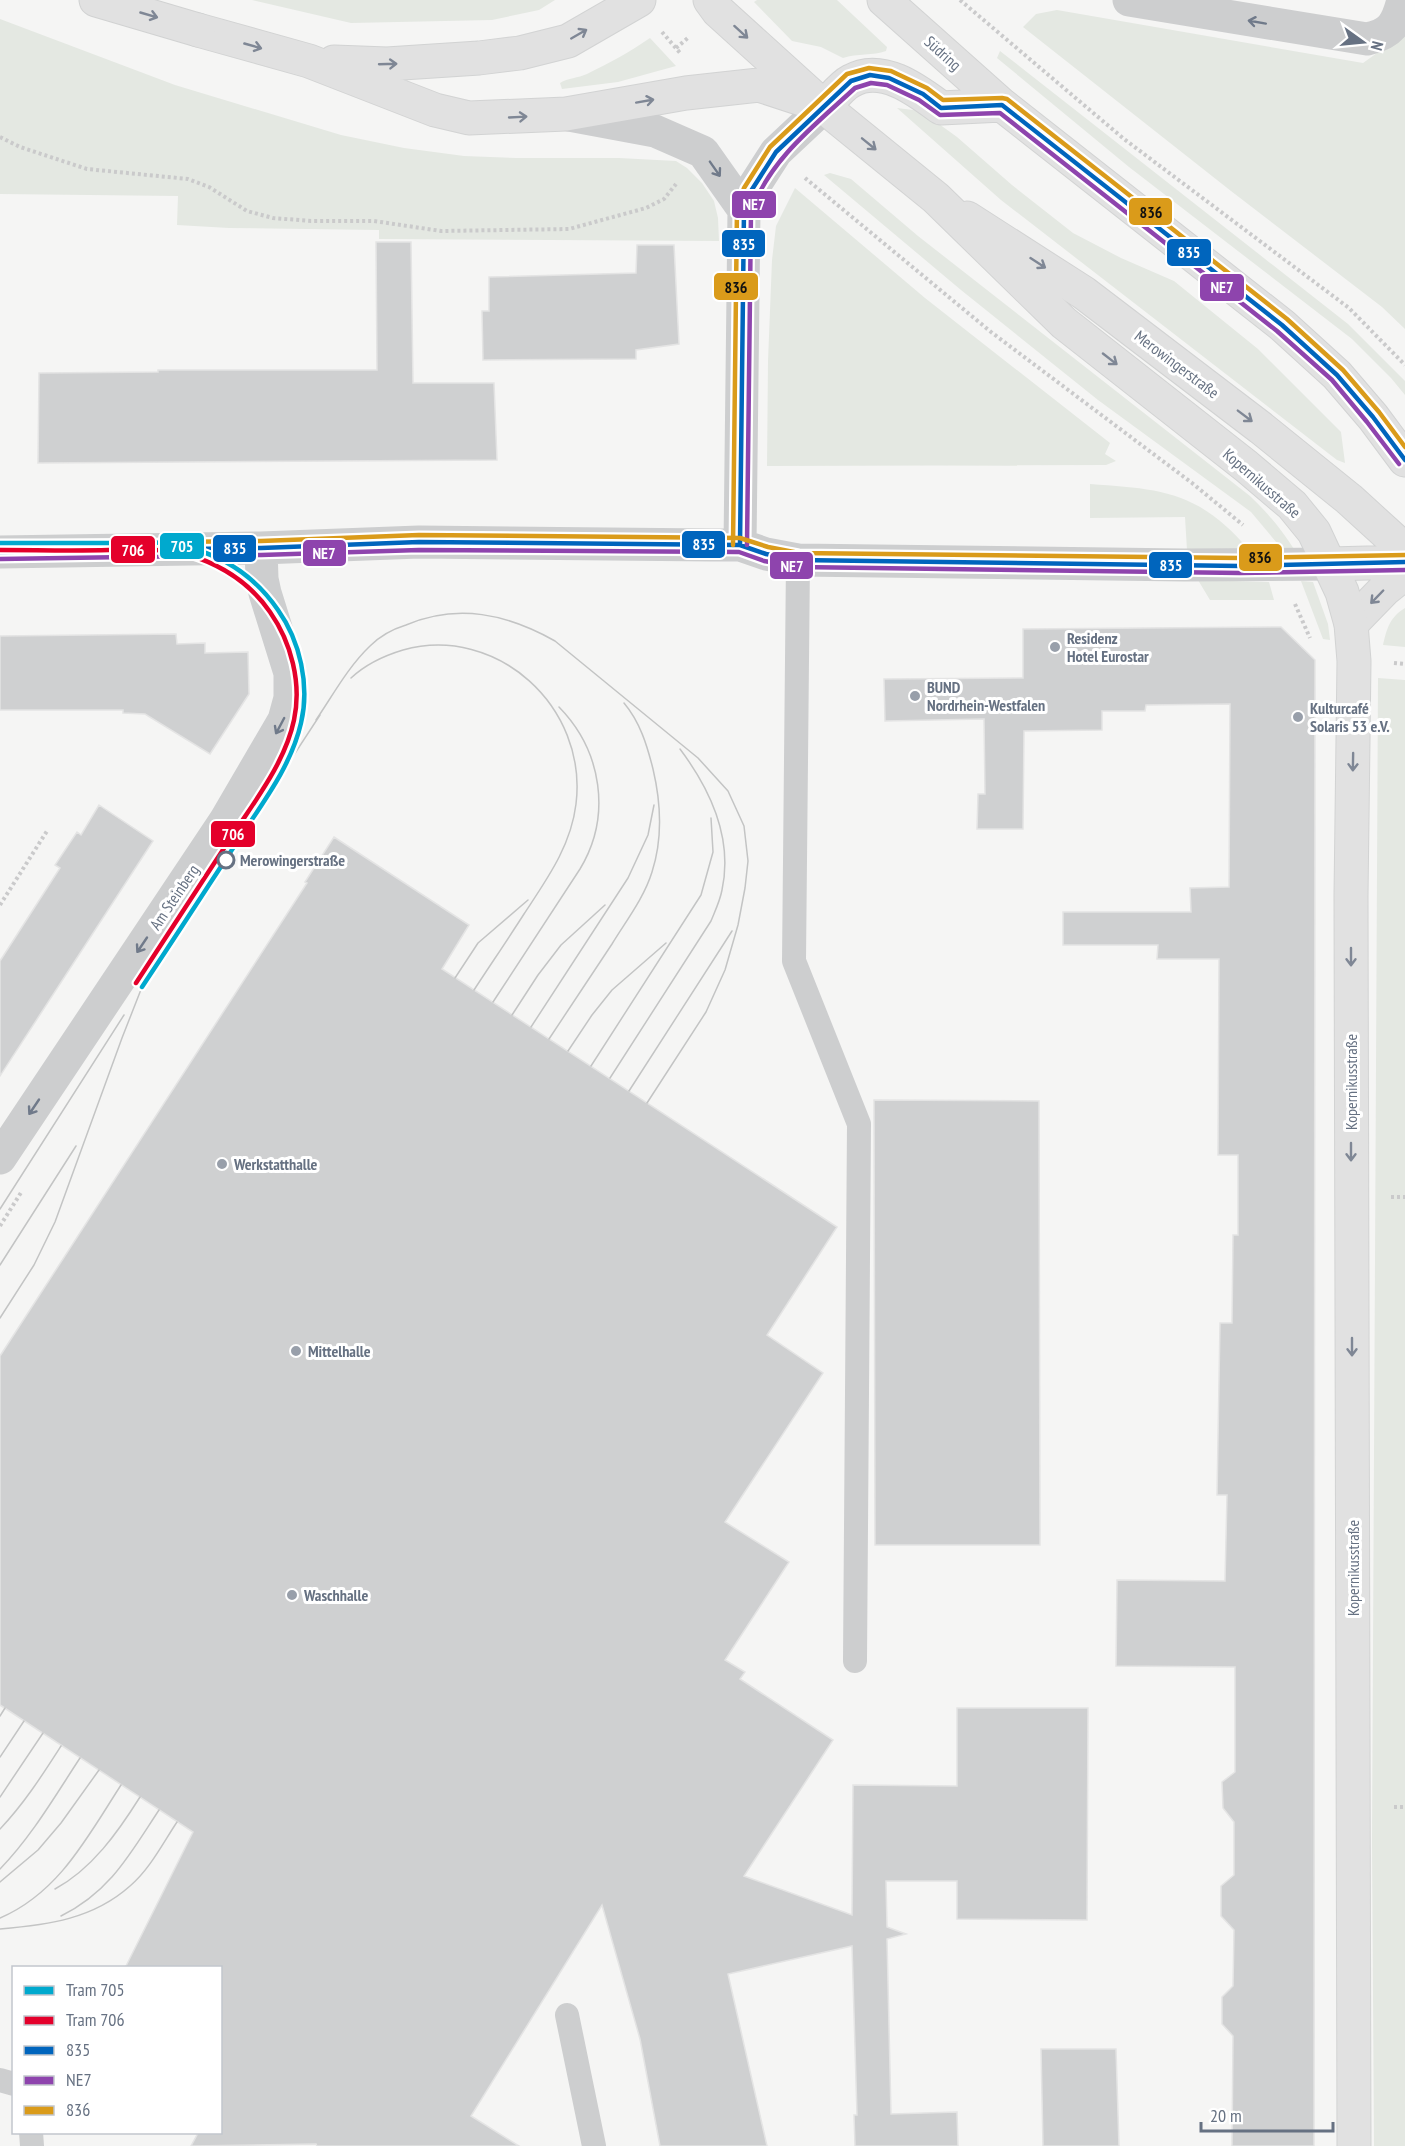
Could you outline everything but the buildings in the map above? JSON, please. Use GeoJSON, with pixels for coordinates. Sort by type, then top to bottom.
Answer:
{"type":"FeatureCollection","features":[{"type":"Feature","properties":{"kind":"main road"},"geometry":{"type":"LineString","coordinates":[[96,0],[309,62],[435,110],[469,118],[566,114],[686,93],[759,85],[824,107]]}},
{"type":"Feature","properties":{"kind":"main road"},"geometry":{"type":"LineString","coordinates":[[309,62],[387,64],[520,53],[568,41],[639,0]]}},
{"type":"Feature","properties":{"kind":"main road"},"geometry":{"type":"LineString","coordinates":[[710,0],[717,11],[824,107],[936,198]]}},
{"type":"Feature","properties":{"kind":"main road","name":"Südring"},"geometry":{"type":"LineString","coordinates":[[889,2],[1002,105],[1282,325],[1337,375],[1373,417],[1405,460]]}},
{"type":"Feature","properties":{"kind":"main road"},"geometry":{"type":"LineString","coordinates":[[824,107],[851,81],[870,75],[905,84],[941,108],[1002,105]]}},
{"type":"Feature","properties":{"kind":"main road","name":"Merowingerstraße"},"geometry":{"type":"LineString","coordinates":[[936,198],[1084,293],[1261,428],[1349,499],[1405,550]]}},
{"type":"Feature","properties":{"kind":"main road","name":"Kopernikusstraße"},"geometry":{"type":"LineString","coordinates":[[936,198],[1064,323],[1246,466],[1292,506],[1314,532],[1342,592],[1351,624],[1354,662],[1351,897],[1354,2146]]}},
{"type":"Feature","properties":{"kind":"main road"},"geometry":{"type":"LineString","coordinates":[[1330,564],[1405,562]]}},
{"type":"Feature","properties":{"kind":"main road"},"geometry":{"type":"LineString","coordinates":[[1351,624],[1384,590],[1405,573]]}},
{"type":"Feature","properties":{"kind":"street"},"geometry":{"type":"LineString","coordinates":[[1129,0],[1367,39],[1381,36],[1393,27],[1402,0]]}},
{"type":"Feature","properties":{"kind":"street"},"geometry":{"type":"LineString","coordinates":[[740,545],[744,210],[752,191],[776,152],[824,107]]}},
{"type":"Feature","properties":{"kind":"street"},"geometry":{"type":"LineString","coordinates":[[566,114],[655,131],[703,152],[744,210]]}},
{"type":"Feature","properties":{"kind":"street"},"geometry":{"type":"LineString","coordinates":[[0,552],[261,548],[419,542],[740,545],[766,554],[798,560],[1184,566],[1330,564]]}},
{"type":"Feature","properties":{"kind":"street","name":"Am Steinberg"},"geometry":{"type":"LineString","coordinates":[[0,1158],[225,821],[284,720],[290,698],[290,673],[265,593],[261,548]]}},
{"type":"Feature","properties":{"kind":"lane"},"geometry":{"type":"LineString","coordinates":[[798,560],[794,961],[859,1125],[855,1661]]}},
{"type":"Feature","properties":{"kind":"lane"},"geometry":{"type":"LineString","coordinates":[[567,2015],[594,2146]]}},
{"type":"Feature","properties":{"kind":"path"},"geometry":{"type":"LineString","coordinates":[[960,0],[1124,139],[1349,308],[1405,365]]}},
{"type":"Feature","properties":{"kind":"path"},"geometry":{"type":"LineString","coordinates":[[0,137],[20,147],[87,169],[188,179],[208,187],[247,211],[273,218],[311,221],[374,221],[441,231],[569,228],[646,208],[664,199],[703,152]]}},
{"type":"Feature","properties":{"kind":"path"},"geometry":{"type":"LineString","coordinates":[[803,176],[991,332],[1224,507],[1244,526],[1274,565],[1312,642]]}},
{"type":"Feature","properties":{"kind":"path"},"geometry":{"type":"LineString","coordinates":[[0,905],[47,831]]}},
{"type":"Feature","properties":{"kind":"shaded area"},"geometry":{"type":"Polygon","coordinates":[[[252,0],[555,0],[539,10],[492,20],[351,23],[252,0]]]}},
{"type":"Feature","properties":{"kind":"shaded area"},"geometry":{"type":"Polygon","coordinates":[[[757,0],[837,0],[887,47],[886,51],[843,58],[821,47],[792,41],[754,2],[757,0]]]}},
{"type":"Feature","properties":{"kind":"shaded area"},"geometry":{"type":"Polygon","coordinates":[[[1057,10],[1363,63],[1405,33],[1405,329],[1382,307],[1023,27],[1036,14],[1057,10]]]}},
{"type":"Feature","properties":{"kind":"shaded area"},"geometry":{"type":"Polygon","coordinates":[[[0,19],[175,85],[341,135],[404,148],[464,156],[676,161],[702,183],[714,201],[718,218],[719,241],[379,239],[379,230],[177,225],[178,196],[0,194],[0,19]]]}},
{"type":"Feature","properties":{"kind":"shaded area"},"geometry":{"type":"Polygon","coordinates":[[[650,38],[676,66],[618,82],[562,89],[560,83],[587,74],[650,38]]]}},
{"type":"Feature","properties":{"kind":"shaded area"},"geometry":{"type":"Polygon","coordinates":[[[1000,51],[1348,324],[1405,381],[1405,395],[1352,339],[1129,167],[997,58],[1000,51]]]}},
{"type":"Feature","properties":{"kind":"shaded area"},"geometry":{"type":"Polygon","coordinates":[[[897,108],[921,111],[957,137],[1012,185],[1073,233],[1121,258],[1174,281],[1258,349],[1341,432],[1345,463],[1337,460],[1001,200],[897,108]]]}},
{"type":"Feature","properties":{"kind":"shaded area"},"geometry":{"type":"Polygon","coordinates":[[[830,173],[851,179],[918,236],[1250,496],[1274,521],[1294,549],[1282,549],[1251,512],[1098,400],[961,290],[824,175],[830,173]]]}},
{"type":"Feature","properties":{"kind":"shaded area"},"geometry":{"type":"Polygon","coordinates":[[[795,188],[925,298],[1110,443],[1105,454],[1116,461],[1106,465],[767,466],[772,260],[776,226],[795,188]]]}},
{"type":"Feature","properties":{"kind":"shaded area"},"geometry":{"type":"Polygon","coordinates":[[[1090,484],[1138,488],[1177,497],[1213,516],[1231,530],[1249,550],[1187,550],[1185,517],[1090,518],[1090,484]]]}},
{"type":"Feature","properties":{"kind":"shaded area"},"geometry":{"type":"Polygon","coordinates":[[[1198,580],[1269,582],[1274,600],[1210,600],[1198,580]]]}},
{"type":"Feature","properties":{"kind":"shaded area"},"geometry":{"type":"Polygon","coordinates":[[[1301,581],[1313,582],[1328,624],[1330,640],[1323,639],[1301,581]]]}},
{"type":"Feature","properties":{"kind":"shaded area"},"geometry":{"type":"Polygon","coordinates":[[[1405,608],[1405,647],[1383,645],[1390,624],[1405,608]]]}},
{"type":"Feature","properties":{"kind":"shaded area"},"geometry":{"type":"Polygon","coordinates":[[[1378,678],[1405,680],[1405,2146],[1374,2146],[1372,1843],[1378,678]]]}},
{"type":"Feature","properties":{"kind":"tram line","name":"705"},"geometry":{"type":"LineString","coordinates":[[0,543],[156,543],[200,551],[226,562],[260,588],[286,622],[297,649],[304,694],[301,723],[290,755],[265,800],[142,987]]}},
{"type":"Feature","properties":{"kind":"tram line","name":"706"},"geometry":{"type":"LineString","coordinates":[[0,550],[157,550],[199,558],[222,569],[253,592],[270,612],[289,650],[297,692],[294,720],[284,752],[258,796],[136,983]]}},
{"type":"Feature","properties":{"kind":"tram line"},"geometry":{"type":"LineString","coordinates":[[316,720],[355,663],[382,636],[425,618],[444,614],[463,613],[500,618],[555,641],[698,758],[728,791],[744,826],[748,861],[738,925],[725,970],[706,1012],[647,1103]]}},
{"type":"Feature","properties":{"kind":"tram line"},"geometry":{"type":"LineString","coordinates":[[351,678],[375,661],[403,650],[438,645],[471,649],[502,662],[529,681],[551,706],[567,735],[576,768],[576,804],[569,834],[549,875],[474,990]]}},
{"type":"Feature","properties":{"kind":"tram line"},"geometry":{"type":"LineString","coordinates":[[549,1039],[634,909],[649,882],[656,859],[660,820],[656,782],[642,734],[624,703]]}},
{"type":"Feature","properties":{"kind":"tram line"},"geometry":{"type":"LineString","coordinates":[[493,1002],[580,869],[590,849],[596,828],[599,806],[598,785],[593,764],[574,724],[559,707]]}},
{"type":"Feature","properties":{"kind":"tram line"},"geometry":{"type":"LineString","coordinates":[[271,790],[320,715]]}},
{"type":"Feature","properties":{"kind":"tram line"},"geometry":{"type":"LineString","coordinates":[[610,1078],[711,921],[722,890],[725,871],[724,852],[716,815],[701,781],[680,749]]}},
{"type":"Feature","properties":{"kind":"tram line"},"geometry":{"type":"LineString","coordinates":[[531,1027],[628,878],[648,835],[654,805]]}},
{"type":"Feature","properties":{"kind":"tram line"},"geometry":{"type":"LineString","coordinates":[[591,1066],[701,895],[713,852],[711,818]]}},
{"type":"Feature","properties":{"kind":"tram line"},"geometry":{"type":"LineString","coordinates":[[455,978],[478,943],[528,900]]}},
{"type":"Feature","properties":{"kind":"tram line"},"geometry":{"type":"LineString","coordinates":[[512,1015],[561,945],[605,905]]}},
{"type":"Feature","properties":{"kind":"tram line"},"geometry":{"type":"LineString","coordinates":[[629,1091],[732,931]]}},
{"type":"Feature","properties":{"kind":"tram line"},"geometry":{"type":"LineString","coordinates":[[568,1051],[612,990],[666,943]]}},
{"type":"Feature","properties":{"kind":"tram line"},"geometry":{"type":"LineString","coordinates":[[0,1318],[34,1265],[55,1222],[142,987]]}},
{"type":"Feature","properties":{"kind":"tram line"},"geometry":{"type":"LineString","coordinates":[[0,1209],[124,1015]]}},
{"type":"Feature","properties":{"kind":"tram line"},"geometry":{"type":"LineString","coordinates":[[0,1265],[76,1146]]}},
{"type":"Feature","properties":{"kind":"tram line"},"geometry":{"type":"LineString","coordinates":[[0,1716],[5,1708]]}},
{"type":"Feature","properties":{"kind":"tram line"},"geometry":{"type":"LineString","coordinates":[[0,1757],[24,1721]]}},
{"type":"Feature","properties":{"kind":"tram line"},"geometry":{"type":"LineString","coordinates":[[0,1797],[43,1733]]}},
{"type":"Feature","properties":{"kind":"tram line"},"geometry":{"type":"LineString","coordinates":[[0,1829],[25,1799],[61,1746]]}},
{"type":"Feature","properties":{"kind":"tram line"},"geometry":{"type":"LineString","coordinates":[[0,1869],[33,1829],[80,1758]]}},
{"type":"Feature","properties":{"kind":"tram line"},"geometry":{"type":"LineString","coordinates":[[0,1882],[38,1850],[61,1823],[99,1770]]}},
{"type":"Feature","properties":{"kind":"tram line"},"geometry":{"type":"LineString","coordinates":[[0,1918],[21,1907],[56,1878],[84,1843],[121,1785]]}},
{"type":"Feature","properties":{"kind":"tram line"},"geometry":{"type":"LineString","coordinates":[[55,1889],[81,1871],[103,1849],[140,1797]]}},
{"type":"Feature","properties":{"kind":"tram line"},"geometry":{"type":"LineString","coordinates":[[61,1916],[93,1896],[106,1884],[128,1857],[159,1810]]}},
{"type":"Feature","properties":{"kind":"tram line"},"geometry":{"type":"LineString","coordinates":[[0,1929],[69,1918],[101,1906],[116,1897],[144,1872],[177,1822]]}},
{"type":"Feature","properties":{"kind":"transit line","name":"836"},"geometry":{"type":"LineString","coordinates":[[733,545],[737,208],[744,188],[770,147],[847,74],[869,68],[891,71],[927,88],[943,100],[1007,99],[1287,319],[1343,370],[1405,447]]}},
{"type":"Feature","properties":{"kind":"transit line","name":"835"},"geometry":{"type":"LineString","coordinates":[[740,545],[744,210],[751,191],[776,152],[851,81],[870,75],[889,78],[923,94],[941,108],[1002,105],[1282,325],[1337,375],[1373,417],[1405,460]]}},
{"type":"Feature","properties":{"kind":"transit line","name":"NE7"},"geometry":{"type":"LineString","coordinates":[[747,545],[751,211],[770,175],[810,129],[855,88],[871,83],[887,85],[919,100],[940,115],[1000,113],[1277,331],[1332,380],[1399,464]]}},
{"type":"Feature","properties":{"kind":"transit line","name":"836"},"geometry":{"type":"LineString","coordinates":[[0,544],[261,541],[419,535],[740,538],[768,547],[799,553],[1240,558],[1405,555]]}},
{"type":"Feature","properties":{"kind":"transit line","name":"835"},"geometry":{"type":"LineString","coordinates":[[0,552],[261,548],[419,542],[740,545],[766,554],[798,560],[1240,566],[1405,562]]}},
{"type":"Feature","properties":{"kind":"transit line","name":"NE7"},"geometry":{"type":"LineString","coordinates":[[0,559],[419,550],[739,552],[764,561],[798,567],[1240,573],[1405,570]]}},
{"type":"Feature","properties":{"kind":"place","name":"Residenz Hotel Eurostar"},"geometry":{"type":"Point","coordinates":[1055,647]}},
{"type":"Feature","properties":{"kind":"place","name":"BUND Nordrhein-Westfalen"},"geometry":{"type":"Point","coordinates":[915,696]}},
{"type":"Feature","properties":{"kind":"place","name":"Kulturcafé Solaris 53 e.V."},"geometry":{"type":"Point","coordinates":[1298,717]}},
{"type":"Feature","properties":{"kind":"place","name":"Merowingerstraße"},"geometry":{"type":"Point","coordinates":[226,860]}},
{"type":"Feature","properties":{"kind":"place","name":"Werkstatthalle"},"geometry":{"type":"Point","coordinates":[222,1164]}},
{"type":"Feature","properties":{"kind":"place","name":"Mittelhalle"},"geometry":{"type":"Point","coordinates":[296,1351]}},
{"type":"Feature","properties":{"kind":"place","name":"Waschhalle"},"geometry":{"type":"Point","coordinates":[292,1595]}}]}
